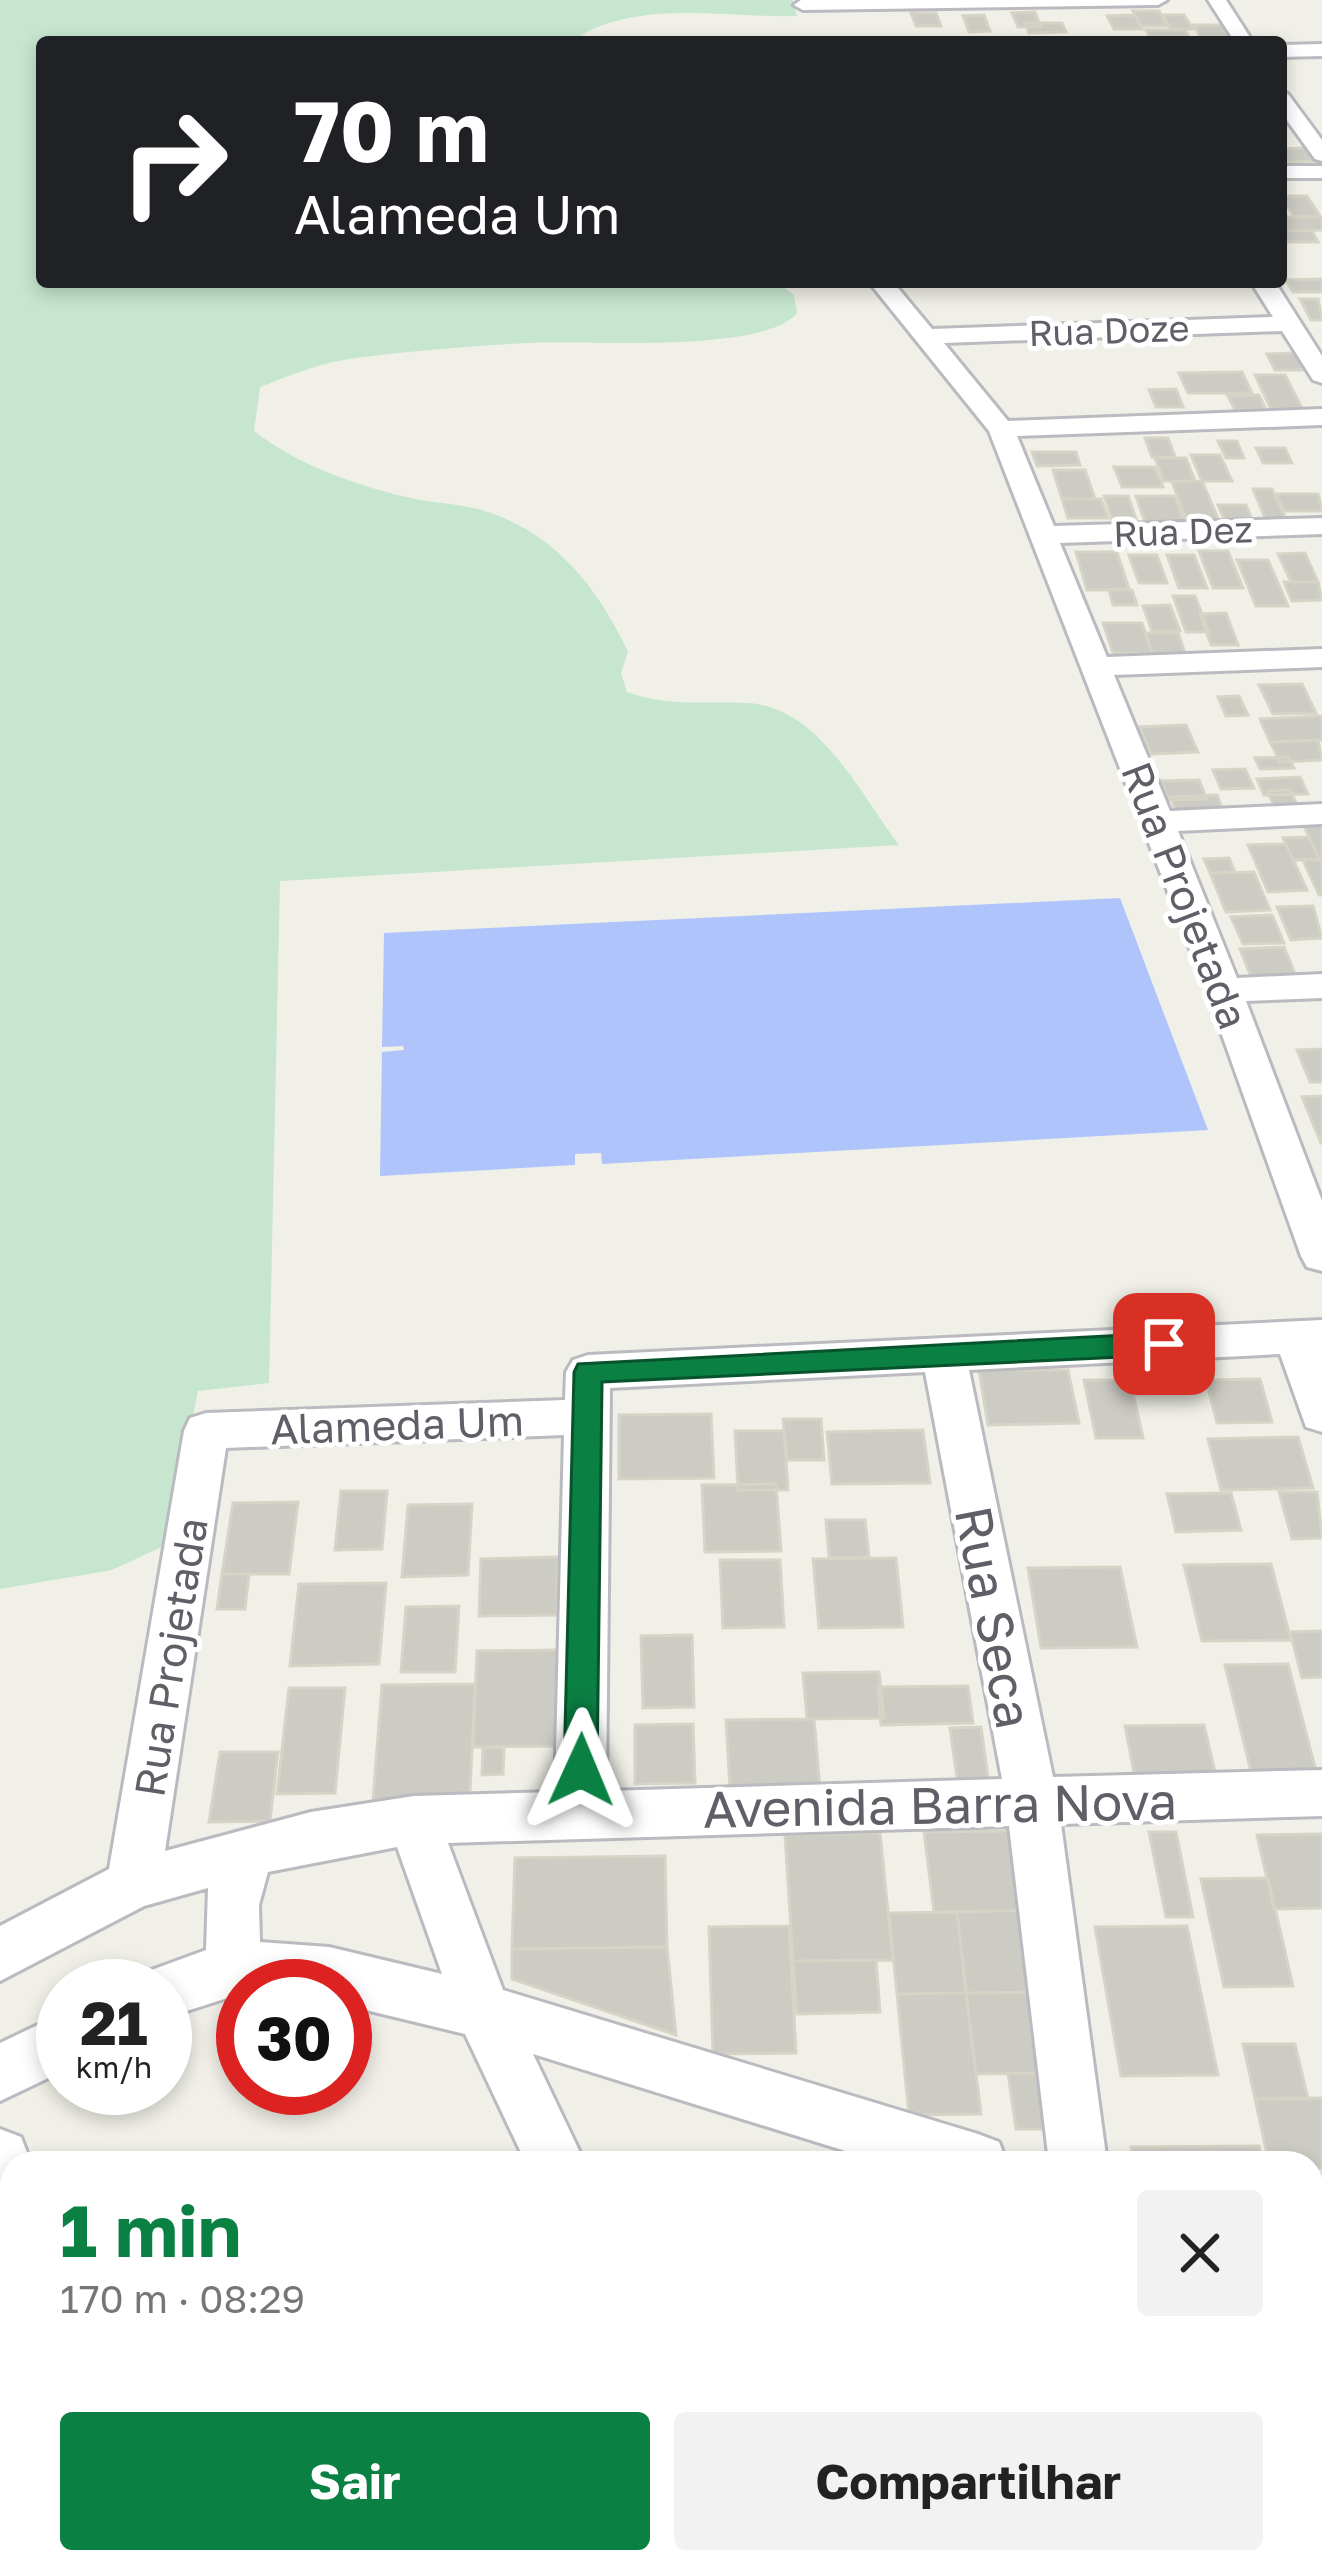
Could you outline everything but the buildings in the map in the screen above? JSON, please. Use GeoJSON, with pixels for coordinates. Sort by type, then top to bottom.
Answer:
{"type":"FeatureCollection","features":[{"type":"Feature","properties":{"kind":"street"},"geometry":{"type":"LineString","coordinates":[[804,10],[1158,0]]}},
{"type":"Feature","properties":{"kind":"street"},"geometry":{"type":"LineString","coordinates":[[1217,0],[1240,36]]}},
{"type":"Feature","properties":{"kind":"street"},"geometry":{"type":"LineString","coordinates":[[1287,51],[1322,50]]}},
{"type":"Feature","properties":{"kind":"street"},"geometry":{"type":"LineString","coordinates":[[1287,103],[1322,105]]}},
{"type":"Feature","properties":{"kind":"street"},"geometry":{"type":"LineString","coordinates":[[1287,110],[1322,155]]}},
{"type":"Feature","properties":{"kind":"street"},"geometry":{"type":"LineString","coordinates":[[1287,172],[1322,172]]}},
{"type":"Feature","properties":{"kind":"street","name":"Rua Projetada"},"geometry":{"type":"LineString","coordinates":[[885,288],[1001,429],[1225,990],[1305,1166],[1322,1256]]}},
{"type":"Feature","properties":{"kind":"street"},"geometry":{"type":"LineString","coordinates":[[1267,288],[1322,375]]}},
{"type":"Feature","properties":{"kind":"street","name":"Rua Doze"},"geometry":{"type":"LineString","coordinates":[[928,336],[1290,324]]}},
{"type":"Feature","properties":{"kind":"street"},"geometry":{"type":"LineString","coordinates":[[1001,429],[1322,417]]}},
{"type":"Feature","properties":{"kind":"street","name":"Rua Dez"},"geometry":{"type":"LineString","coordinates":[[1044,535],[1322,526]]}},
{"type":"Feature","properties":{"kind":"street"},"geometry":{"type":"LineString","coordinates":[[1096,666],[1318,666]]}},
{"type":"Feature","properties":{"kind":"street"},"geometry":{"type":"LineString","coordinates":[[1156,822],[1322,814]]}},
{"type":"Feature","properties":{"kind":"street"},"geometry":{"type":"LineString","coordinates":[[1225,990],[1322,986]]}},
{"type":"Feature","properties":{"kind":"street"},"geometry":{"type":"LineString","coordinates":[[1309,1336],[1322,1415]]}},
{"type":"Feature","properties":{"kind":"street","name":"Alameda Um"},"geometry":{"type":"LineString","coordinates":[[206,1431],[944,1357],[1309,1336]]}},
{"type":"Feature","properties":{"kind":"street","name":"Rua Seca"},"geometry":{"type":"LineString","coordinates":[[944,1357],[1032,1803],[1076,2151]]}},
{"type":"Feature","properties":{"kind":"street"},"geometry":{"type":"LineString","coordinates":[[580,1815],[588,1394]]}},
{"type":"Feature","properties":{"kind":"street","name":"Rua Projetada"},"geometry":{"type":"LineString","coordinates":[[133,1883],[206,1431]]}},
{"type":"Feature","properties":{"kind":"street","name":"Avenida Barra Nova"},"geometry":{"type":"LineString","coordinates":[[0,1955],[133,1883],[253,1849],[414,1820],[1322,1793]]}},
{"type":"Feature","properties":{"kind":"street"},"geometry":{"type":"LineString","coordinates":[[414,1820],[483,2011],[550,2151]]}},
{"type":"Feature","properties":{"kind":"street"},"geometry":{"type":"LineString","coordinates":[[235,1959],[231,1896],[236,1875],[253,1849]]}},
{"type":"Feature","properties":{"kind":"street"},"geometry":{"type":"LineString","coordinates":[[372,1984],[483,2011],[939,2151]]}},
{"type":"Feature","properties":{"kind":"street"},"geometry":{"type":"LineString","coordinates":[[0,2073],[36,2055]]}},
{"type":"Feature","properties":{"kind":"green space"},"geometry":{"type":"Polygon","coordinates":[[[0,0],[793,0],[797,16],[658,14],[606,24],[582,36],[36,36],[36,288],[785,288],[794,295],[797,313],[778,326],[749,335],[671,342],[486,346],[319,366],[260,387],[254,431],[288,454],[347,480],[406,497],[478,509],[535,535],[573,567],[617,629],[628,652],[621,673],[627,692],[672,702],[747,703],[796,719],[853,778],[899,845],[280,881],[269,1383],[198,1391],[168,1544],[112,1570],[0,1589],[0,0]]]}},
{"type":"Feature","properties":{"kind":"water"},"geometry":{"type":"Polygon","coordinates":[[[1120,898],[1208,1130],[602,1164],[601,1153],[575,1154],[575,1165],[380,1176],[382,1052],[404,1050],[403,1046],[382,1047],[384,933],[1120,898]]]}},
{"type":"Feature","properties":{"kind":"route"},"geometry":{"type":"LineString","coordinates":[[581,1770],[588,1372],[1164,1344]]}}]}
